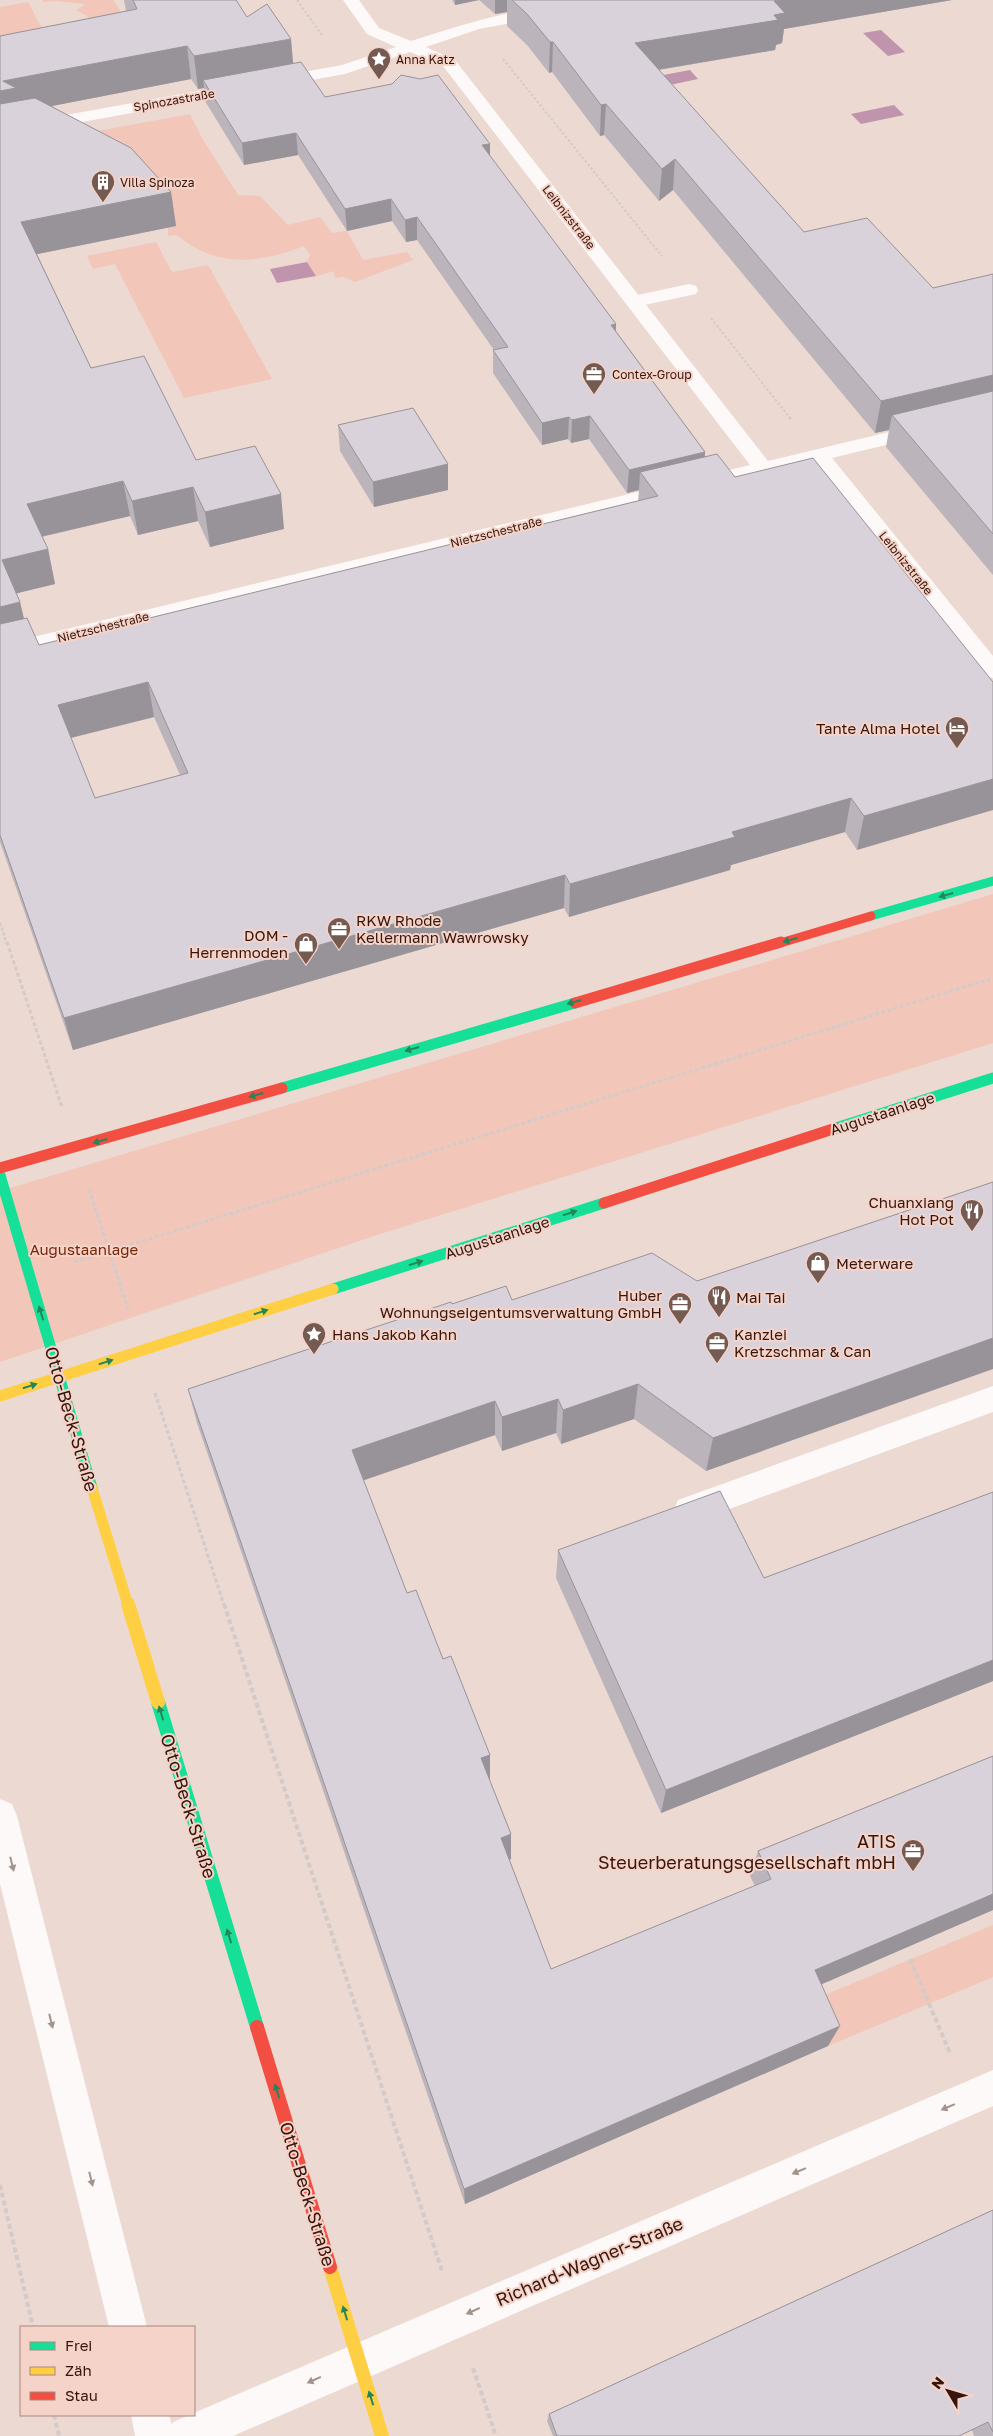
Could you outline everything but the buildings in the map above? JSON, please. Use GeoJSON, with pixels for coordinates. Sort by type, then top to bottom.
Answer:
{"type":"FeatureCollection","features":[{"type":"Feature","properties":{"kind":"main road"},"geometry":{"type":"LineString","coordinates":[[0,1168],[76,1148],[993,881]]}},
{"type":"Feature","properties":{"kind":"main road","name":"Augustaanlage"},"geometry":{"type":"LineString","coordinates":[[0,1396],[993,1078]]}},
{"type":"Feature","properties":{"kind":"main road","name":"Otto-Beck-Straße"},"geometry":{"type":"LineString","coordinates":[[0,1176],[382,2436]]}},
{"type":"Feature","properties":{"kind":"street","name":"Leibnizstraße"},"geometry":{"type":"LineString","coordinates":[[351,0],[373,31],[449,63],[763,468]]}},
{"type":"Feature","properties":{"kind":"street","name":"Spinozastraße"},"geometry":{"type":"LineString","coordinates":[[0,132],[345,69],[476,25],[608,0]]}},
{"type":"Feature","properties":{"kind":"street"},"geometry":{"type":"LineString","coordinates":[[635,301],[689,290]]}},
{"type":"Feature","properties":{"kind":"street","name":"Nietzschestraße"},"geometry":{"type":"LineString","coordinates":[[0,652],[993,413]]}},
{"type":"Feature","properties":{"kind":"street","name":"Leibnizstraße"},"geometry":{"type":"LineString","coordinates":[[819,455],[993,671]]}},
{"type":"Feature","properties":{"kind":"street"},"geometry":{"type":"LineString","coordinates":[[681,1512],[993,1399]]}},
{"type":"Feature","properties":{"kind":"street"},"geometry":{"type":"LineString","coordinates":[[0,1816],[128,2326]]}},
{"type":"Feature","properties":{"kind":"street","name":"Richard-Wagner-Straße"},"geometry":{"type":"LineString","coordinates":[[187,2436],[359,2360],[981,2093]]}},
{"type":"Feature","properties":{"kind":"street"},"geometry":{"type":"LineString","coordinates":[[150,2416],[155,2436]]}},
{"type":"Feature","properties":{"kind":"path"},"geometry":{"type":"LineString","coordinates":[[297,0],[324,37]]}},
{"type":"Feature","properties":{"kind":"path"},"geometry":{"type":"LineString","coordinates":[[476,25],[819,455]]}},
{"type":"Feature","properties":{"kind":"path"},"geometry":{"type":"LineString","coordinates":[[0,923],[76,1148],[496,2436]]}},
{"type":"Feature","properties":{"kind":"path"},"geometry":{"type":"LineString","coordinates":[[30,1275],[993,978]]}},
{"type":"Feature","properties":{"kind":"path"},"geometry":{"type":"LineString","coordinates":[[910,1959],[981,2093]]}},
{"type":"Feature","properties":{"kind":"path"},"geometry":{"type":"LineString","coordinates":[[0,2186],[33,2326]]}},
{"type":"Feature","properties":{"kind":"path"},"geometry":{"type":"LineString","coordinates":[[54,2416],[58,2436]]}},
{"type":"Feature","properties":{"kind":"green space"},"geometry":{"type":"Polygon","coordinates":[[[42,0],[113,0],[143,45],[86,26],[89,17],[76,10],[86,4],[44,2],[42,0]]]}},
{"type":"Feature","properties":{"kind":"green space"},"geometry":{"type":"Polygon","coordinates":[[[28,2],[45,34],[0,67],[0,7],[28,2]]]}},
{"type":"Feature","properties":{"kind":"green space"},"geometry":{"type":"Polygon","coordinates":[[[190,114],[202,138],[238,195],[260,196],[288,225],[320,217],[332,233],[347,231],[363,260],[407,252],[413,260],[355,282],[344,277],[335,278],[334,271],[316,276],[307,262],[310,255],[304,246],[280,254],[255,259],[243,260],[218,257],[198,249],[176,235],[168,236],[168,228],[177,226],[173,218],[44,141],[190,114]]]}},
{"type":"Feature","properties":{"kind":"green space"},"geometry":{"type":"Polygon","coordinates":[[[156,242],[172,272],[208,265],[272,379],[184,398],[115,264],[93,269],[87,256],[156,242]]]}},
{"type":"Feature","properties":{"kind":"green space","name":"Augustaanlage"},"geometry":{"type":"Polygon","coordinates":[[[993,894],[993,1043],[377,1235],[0,1362],[0,1191],[993,894]]]}},
{"type":"Feature","properties":{"kind":"green space"},"geometry":{"type":"Polygon","coordinates":[[[993,1925],[993,1977],[828,2046],[808,2002],[993,1925]]]}},
{"type":"Feature","properties":{"kind":"shaded area"},"geometry":{"type":"Polygon","coordinates":[[[881,30],[905,52],[888,56],[863,33],[881,30]]]}},
{"type":"Feature","properties":{"kind":"shaded area"},"geometry":{"type":"Polygon","coordinates":[[[690,70],[698,79],[651,89],[642,79],[690,70]]]}},
{"type":"Feature","properties":{"kind":"shaded area"},"geometry":{"type":"Polygon","coordinates":[[[894,105],[904,115],[861,124],[851,114],[894,105]]]}},
{"type":"Feature","properties":{"kind":"shaded area"},"geometry":{"type":"Polygon","coordinates":[[[307,262],[316,276],[277,283],[270,269],[307,262]]]}},
{"type":"Feature","properties":{"kind":"traffic: fast"},"geometry":{"type":"LineString","coordinates":[[871,916],[993,881]]}},
{"type":"Feature","properties":{"kind":"traffic: fast"},"geometry":{"type":"LineString","coordinates":[[282,1088],[575,1003]]}},
{"type":"Feature","properties":{"kind":"traffic: fast"},"geometry":{"type":"LineString","coordinates":[[836,1128],[993,1078]]}},
{"type":"Feature","properties":{"kind":"traffic: fast"},"geometry":{"type":"LineString","coordinates":[[0,1175],[92,1488]]}},
{"type":"Feature","properties":{"kind":"traffic: fast"},"geometry":{"type":"LineString","coordinates":[[333,1289],[604,1203]]}},
{"type":"Feature","properties":{"kind":"traffic: fast"},"geometry":{"type":"LineString","coordinates":[[158,1702],[257,2027]]}},
{"type":"Feature","properties":{"kind":"traffic: slow"},"geometry":{"type":"LineString","coordinates":[[0,1396],[333,1289]]}},
{"type":"Feature","properties":{"kind":"traffic: slow"},"geometry":{"type":"LineString","coordinates":[[92,1488],[158,1702]]}},
{"type":"Feature","properties":{"kind":"traffic: slow"},"geometry":{"type":"LineString","coordinates":[[330,2267],[382,2436]]}},
{"type":"Feature","properties":{"kind":"traffic: jam"},"geometry":{"type":"LineString","coordinates":[[575,1003],[871,916]]}},
{"type":"Feature","properties":{"kind":"traffic: jam"},"geometry":{"type":"LineString","coordinates":[[0,1168],[282,1088]]}},
{"type":"Feature","properties":{"kind":"traffic: jam"},"geometry":{"type":"LineString","coordinates":[[604,1203],[836,1128]]}},
{"type":"Feature","properties":{"kind":"traffic: jam"},"geometry":{"type":"LineString","coordinates":[[257,2027],[330,2267]]}},
{"type":"Feature","properties":{"kind":"place","name":"Anna Katz"},"geometry":{"type":"Point","coordinates":[379,80]}},
{"type":"Feature","properties":{"kind":"place","name":"Villa Spinoza"},"geometry":{"type":"Point","coordinates":[103,203]}},
{"type":"Feature","properties":{"kind":"place","name":"Contex-Group"},"geometry":{"type":"Point","coordinates":[594,395]}},
{"type":"Feature","properties":{"kind":"place","name":"Tante Alma Hotel"},"geometry":{"type":"Point","coordinates":[957,749]}},
{"type":"Feature","properties":{"kind":"place","name":"RKW Rhode Kellermann Wawrowsky"},"geometry":{"type":"Point","coordinates":[339,950]}},
{"type":"Feature","properties":{"kind":"place","name":"DOM - Herrenmoden"},"geometry":{"type":"Point","coordinates":[306,965]}},
{"type":"Feature","properties":{"kind":"place","name":"Chuanxiang Hot Pot"},"geometry":{"type":"Point","coordinates":[972,1232]}},
{"type":"Feature","properties":{"kind":"place","name":"Meterware"},"geometry":{"type":"Point","coordinates":[818,1284]}},
{"type":"Feature","properties":{"kind":"place","name":"Mai Tai"},"geometry":{"type":"Point","coordinates":[719,1318]}},
{"type":"Feature","properties":{"kind":"place","name":"Huber Wohnungseigentumsverwaltung GmbH"},"geometry":{"type":"Point","coordinates":[680,1325]}},
{"type":"Feature","properties":{"kind":"place","name":"Hans Jakob Kahn"},"geometry":{"type":"Point","coordinates":[314,1355]}},
{"type":"Feature","properties":{"kind":"place","name":"Kanzlei Kretzschmar & Can"},"geometry":{"type":"Point","coordinates":[717,1364]}},
{"type":"Feature","properties":{"kind":"place","name":"ATIS Steuerberatungsgesellschaft mbH"},"geometry":{"type":"Point","coordinates":[913,1872]}}]}
